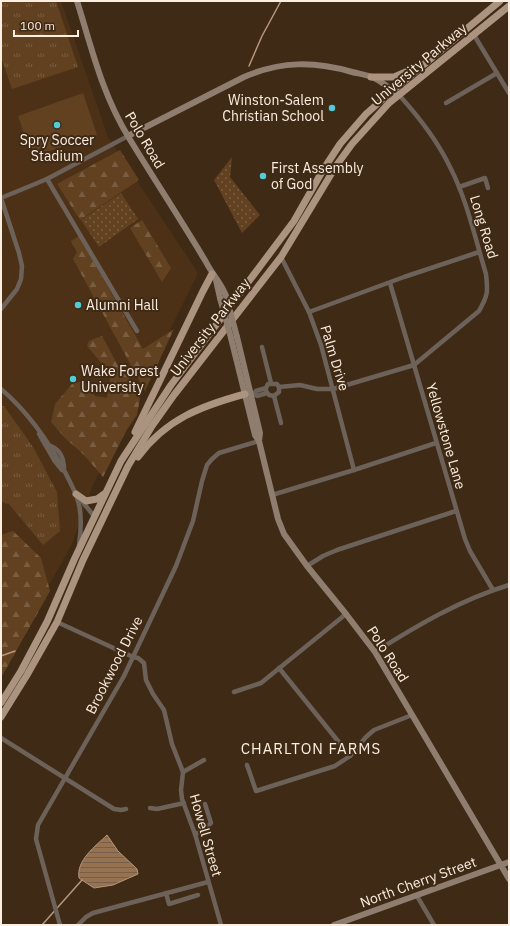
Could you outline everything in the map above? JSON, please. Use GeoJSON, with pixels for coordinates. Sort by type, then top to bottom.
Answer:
{"type":"FeatureCollection","features":[{"type":"Feature","properties":{"kind":"main road","name":"Polo Road"},"geometry":{"type":"LineString","coordinates":[[77,1],[98,72],[110,102],[128,136],[194,242],[214,277],[223,297],[250,394]]}},
{"type":"Feature","properties":{"kind":"main road","name":"University Parkway"},"geometry":{"type":"LineString","coordinates":[[1,704],[47,622],[78,550],[121,461],[171,385],[294,221],[323,170],[340,144],[356,125],[390,92],[500,1]]}},
{"type":"Feature","properties":{"kind":"main road","name":"University Parkway"},"geometry":{"type":"LineString","coordinates":[[1,717],[57,622],[119,484],[152,426],[174,395],[281,257],[336,166],[352,144],[389,103],[509,6]]}},
{"type":"Feature","properties":{"kind":"main road"},"geometry":{"type":"LineString","coordinates":[[128,136],[244,77],[269,68],[286,64],[308,64],[326,66],[371,77],[394,77],[424,64]]}},
{"type":"Feature","properties":{"kind":"main road"},"geometry":{"type":"LineString","coordinates":[[360,74],[390,92],[399,95]]}},
{"type":"Feature","properties":{"kind":"main road"},"geometry":{"type":"LineString","coordinates":[[371,77],[390,92]]}},
{"type":"Feature","properties":{"kind":"main road"},"geometry":{"type":"LineString","coordinates":[[121,461],[199,298],[214,277]]}},
{"type":"Feature","properties":{"kind":"main road","name":"Polo Road"},"geometry":{"type":"LineString","coordinates":[[234,338],[249,386],[255,435],[259,441],[278,519],[284,534],[307,566],[375,652],[509,879]]}},
{"type":"Feature","properties":{"kind":"main road"},"geometry":{"type":"LineString","coordinates":[[119,484],[142,451],[169,426],[203,407],[250,394]]}},
{"type":"Feature","properties":{"kind":"main road"},"geometry":{"type":"LineString","coordinates":[[76,494],[82,500],[91,500],[97,499],[106,492]]}},
{"type":"Feature","properties":{"kind":"main road"},"geometry":{"type":"LineString","coordinates":[[91,544],[89,538],[97,520],[94,516]]}},
{"type":"Feature","properties":{"kind":"main road","name":"North Cherry Street"},"geometry":{"type":"LineString","coordinates":[[334,925],[509,862]]}},
{"type":"Feature","properties":{"kind":"street"},"geometry":{"type":"LineString","coordinates":[[474,34],[509,93]]}},
{"type":"Feature","properties":{"kind":"street"},"geometry":{"type":"LineString","coordinates":[[446,103],[497,74]]}},
{"type":"Feature","properties":{"kind":"street","name":"Long Road"},"geometry":{"type":"LineString","coordinates":[[279,387],[300,385],[317,389],[333,389],[414,365],[479,311],[486,299],[488,290],[486,274],[459,188],[450,166],[426,126],[399,95]]}},
{"type":"Feature","properties":{"kind":"street"},"geometry":{"type":"LineString","coordinates":[[1,309],[14,293],[21,279],[21,261],[1,198],[47,179],[128,136]]}},
{"type":"Feature","properties":{"kind":"street"},"geometry":{"type":"LineString","coordinates":[[459,188],[485,178],[488,188]]}},
{"type":"Feature","properties":{"kind":"street"},"geometry":{"type":"LineString","coordinates":[[47,179],[137,331]]}},
{"type":"Feature","properties":{"kind":"street"},"geometry":{"type":"LineString","coordinates":[[309,312],[480,252]]}},
{"type":"Feature","properties":{"kind":"street","name":"Palm Drive"},"geometry":{"type":"LineString","coordinates":[[281,257],[309,312],[321,345],[354,470]]}},
{"type":"Feature","properties":{"kind":"street","name":"Yellowstone Lane"},"geometry":{"type":"LineString","coordinates":[[390,283],[456,512],[470,551],[493,590]]}},
{"type":"Feature","properties":{"kind":"street"},"geometry":{"type":"LineString","coordinates":[[262,347],[271,383]]}},
{"type":"Feature","properties":{"kind":"street"},"geometry":{"type":"LineString","coordinates":[[271,383],[277,384],[279,387],[278,392],[274,396]]}},
{"type":"Feature","properties":{"kind":"street"},"geometry":{"type":"LineString","coordinates":[[271,383],[268,384],[267,390],[269,395],[274,396]]}},
{"type":"Feature","properties":{"kind":"street"},"geometry":{"type":"LineString","coordinates":[[1,389],[14,400],[42,434],[50,445],[76,494],[94,516]]}},
{"type":"Feature","properties":{"kind":"street"},"geometry":{"type":"LineString","coordinates":[[250,394],[256,391],[267,390]]}},
{"type":"Feature","properties":{"kind":"street"},"geometry":{"type":"LineString","coordinates":[[274,396],[281,423]]}},
{"type":"Feature","properties":{"kind":"street"},"geometry":{"type":"LineString","coordinates":[[37,429],[49,452],[58,466],[64,471]]}},
{"type":"Feature","properties":{"kind":"street","name":"Brookwood Drive"},"geometry":{"type":"LineString","coordinates":[[60,925],[39,852],[36,835],[44,815],[124,676],[177,563],[190,530],[207,465],[219,452],[259,441]]}},
{"type":"Feature","properties":{"kind":"street"},"geometry":{"type":"LineString","coordinates":[[272,495],[436,443]]}},
{"type":"Feature","properties":{"kind":"street"},"geometry":{"type":"LineString","coordinates":[[76,494],[81,524],[78,550]]}},
{"type":"Feature","properties":{"kind":"street"},"geometry":{"type":"LineString","coordinates":[[307,566],[323,556],[337,550],[456,512]]}},
{"type":"Feature","properties":{"kind":"street"},"geometry":{"type":"LineString","coordinates":[[375,652],[439,614],[493,590],[509,585]]}},
{"type":"Feature","properties":{"kind":"street"},"geometry":{"type":"LineString","coordinates":[[234,692],[262,683],[346,614]]}},
{"type":"Feature","properties":{"kind":"street","name":"Howell Street"},"geometry":{"type":"LineString","coordinates":[[57,622],[138,658],[144,663],[146,680],[153,694],[164,710],[172,744],[183,772],[181,790],[184,803],[195,834],[221,925]]}},
{"type":"Feature","properties":{"kind":"street"},"geometry":{"type":"LineString","coordinates":[[279,668],[350,756]]}},
{"type":"Feature","properties":{"kind":"street"},"geometry":{"type":"LineString","coordinates":[[247,765],[256,791],[335,766],[350,756],[374,730],[412,715]]}},
{"type":"Feature","properties":{"kind":"street"},"geometry":{"type":"LineString","coordinates":[[1,738],[114,809],[126,809]]}},
{"type":"Feature","properties":{"kind":"street"},"geometry":{"type":"LineString","coordinates":[[183,772],[204,760]]}},
{"type":"Feature","properties":{"kind":"street"},"geometry":{"type":"LineString","coordinates":[[150,808],[157,810],[184,803]]}},
{"type":"Feature","properties":{"kind":"street"},"geometry":{"type":"LineString","coordinates":[[195,834],[203,831],[211,823],[205,804]]}},
{"type":"Feature","properties":{"kind":"street"},"geometry":{"type":"LineString","coordinates":[[78,925],[86,917],[93,913],[208,882]]}},
{"type":"Feature","properties":{"kind":"street"},"geometry":{"type":"LineString","coordinates":[[166,893],[169,904],[198,895]]}},
{"type":"Feature","properties":{"kind":"street"},"geometry":{"type":"LineString","coordinates":[[417,896],[434,925]]}},
{"type":"Feature","properties":{"kind":"shaded area","name":"Wake Forest University"},"geometry":{"type":"Polygon","coordinates":[[[1,1],[61,1],[108,137],[198,273],[93,485],[72,544],[1,670],[1,1]]]}},
{"type":"Feature","properties":{"kind":"shaded area"},"geometry":{"type":"Polygon","coordinates":[[[107,835],[118,851],[137,869],[138,874],[113,885],[94,888],[79,878],[79,871],[84,859],[107,835]]]}},
{"type":"Feature","properties":{"kind":"green space"},"geometry":{"type":"Polygon","coordinates":[[[1,1],[56,1],[78,67],[12,89],[1,57],[1,1]]]}},
{"type":"Feature","properties":{"kind":"green space","name":"Spry Soccer Stadium"},"geometry":{"type":"Polygon","coordinates":[[[83,93],[97,135],[32,157],[18,116],[83,93]]]}},
{"type":"Feature","properties":{"kind":"green space"},"geometry":{"type":"Polygon","coordinates":[[[120,150],[139,180],[80,220],[57,184],[120,150]]]}},
{"type":"Feature","properties":{"kind":"green space"},"geometry":{"type":"Polygon","coordinates":[[[232,157],[230,177],[260,215],[242,233],[214,180],[232,157]]]}},
{"type":"Feature","properties":{"kind":"green space"},"geometry":{"type":"Polygon","coordinates":[[[121,193],[138,219],[99,247],[81,220],[121,193]]]}},
{"type":"Feature","properties":{"kind":"green space"},"geometry":{"type":"Polygon","coordinates":[[[142,220],[171,268],[162,282],[130,228],[142,220]]]}},
{"type":"Feature","properties":{"kind":"green space"},"geometry":{"type":"Polygon","coordinates":[[[79,236],[143,349],[174,329],[145,391],[73,259],[77,252],[71,241],[79,236]]]}},
{"type":"Feature","properties":{"kind":"green space"},"geometry":{"type":"Polygon","coordinates":[[[102,336],[121,371],[129,378],[140,399],[137,415],[126,431],[103,477],[84,455],[64,437],[51,422],[55,404],[72,384],[83,381],[95,396],[107,398],[110,378],[108,371],[87,346],[89,341],[102,336]]]}},
{"type":"Feature","properties":{"kind":"green space"},"geometry":{"type":"Polygon","coordinates":[[[1,406],[4,406],[33,447],[57,492],[60,531],[43,545],[9,504],[4,503],[1,500],[1,406]]]}},
{"type":"Feature","properties":{"kind":"green space"},"geometry":{"type":"Polygon","coordinates":[[[13,531],[41,558],[50,591],[1,678],[1,535],[13,531]]]}},
{"type":"Feature","properties":{"kind":"waterway"},"geometry":{"type":"LineString","coordinates":[[249,66],[262,36],[281,1]]}},
{"type":"Feature","properties":{"kind":"waterway"},"geometry":{"type":"LineString","coordinates":[[1,656],[15,651]]}},
{"type":"Feature","properties":{"kind":"waterway"},"geometry":{"type":"LineString","coordinates":[[42,925],[82,880]]}},
{"type":"Feature","properties":{"kind":"place","name":"Winston-Salem Christian School"},"geometry":{"type":"Point","coordinates":[332,108]}},
{"type":"Feature","properties":{"kind":"place","name":"Spry Soccer Stadium"},"geometry":{"type":"Point","coordinates":[57,125]}},
{"type":"Feature","properties":{"kind":"place","name":"First Assembly of God"},"geometry":{"type":"Point","coordinates":[263,176]}},
{"type":"Feature","properties":{"kind":"place","name":"Alumni Hall"},"geometry":{"type":"Point","coordinates":[78,305]}},
{"type":"Feature","properties":{"kind":"place","name":"Wake Forest University"},"geometry":{"type":"Point","coordinates":[73,379]}},
{"type":"Feature","properties":{"kind":"district","name":"CHARLTON FARMS"},"geometry":{"type":"Point","coordinates":[311,749]}}]}
